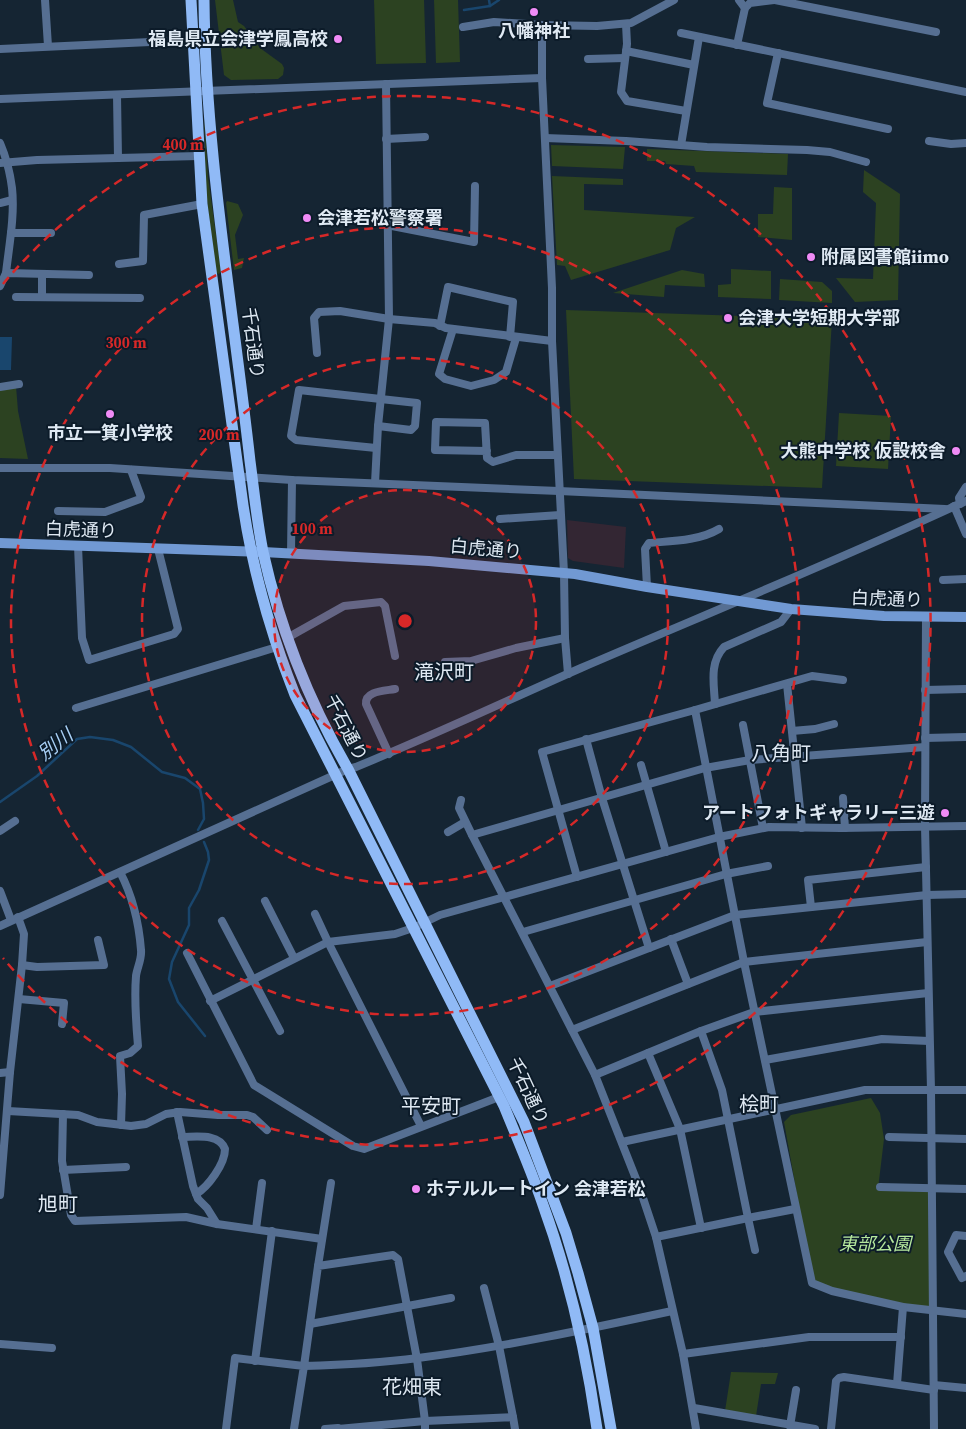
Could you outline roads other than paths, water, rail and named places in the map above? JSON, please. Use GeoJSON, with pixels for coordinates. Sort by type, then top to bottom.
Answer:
{"type":"FeatureCollection","features":[{"type":"Feature","properties":{"kind":"main road","name":"千石通り"},"geometry":{"type":"LineString","coordinates":[[191,0],[202,204],[250,552],[259,590],[295,695],[499,1097],[542,1201],[559,1252],[580,1331],[597,1429]]}},
{"type":"Feature","properties":{"kind":"main road","name":"千石通り"},"geometry":{"type":"LineString","coordinates":[[204,0],[208,91],[217,202],[252,478],[263,552],[287,638],[300,672],[326,728],[524,1122],[566,1233],[593,1328],[611,1429]]}},
{"type":"Feature","properties":{"kind":"street"},"geometry":{"type":"LineString","coordinates":[[45,0],[48,46]]}},
{"type":"Feature","properties":{"kind":"street"},"geometry":{"type":"LineString","coordinates":[[463,27],[494,22],[597,26],[626,24],[646,16],[674,0]]}},
{"type":"Feature","properties":{"kind":"street"},"geometry":{"type":"LineString","coordinates":[[737,45],[743,3],[774,0],[936,32]]}},
{"type":"Feature","properties":{"kind":"street"},"geometry":{"type":"LineString","coordinates":[[626,24],[626,54],[621,92],[627,101],[686,110]]}},
{"type":"Feature","properties":{"kind":"street"},"geometry":{"type":"LineString","coordinates":[[542,25],[542,78],[552,341],[568,674]]}},
{"type":"Feature","properties":{"kind":"street"},"geometry":{"type":"LineString","coordinates":[[681,33],[966,92]]}},
{"type":"Feature","properties":{"kind":"street"},"geometry":{"type":"LineString","coordinates":[[682,145],[699,37]]}},
{"type":"Feature","properties":{"kind":"street"},"geometry":{"type":"LineString","coordinates":[[0,49],[193,40]]}},
{"type":"Feature","properties":{"kind":"street"},"geometry":{"type":"LineString","coordinates":[[778,53],[767,103],[888,129]]}},
{"type":"Feature","properties":{"kind":"street"},"geometry":{"type":"LineString","coordinates":[[588,59],[626,54],[694,65]]}},
{"type":"Feature","properties":{"kind":"street"},"geometry":{"type":"LineString","coordinates":[[0,99],[542,78]]}},
{"type":"Feature","properties":{"kind":"street"},"geometry":{"type":"LineString","coordinates":[[375,483],[380,400],[389,319],[386,84]]}},
{"type":"Feature","properties":{"kind":"street"},"geometry":{"type":"LineString","coordinates":[[117,95],[118,158]]}},
{"type":"Feature","properties":{"kind":"street"},"geometry":{"type":"LineString","coordinates":[[386,139],[426,137]]}},
{"type":"Feature","properties":{"kind":"street"},"geometry":{"type":"LineString","coordinates":[[545,138],[807,150],[830,152],[866,162]]}},
{"type":"Feature","properties":{"kind":"street"},"geometry":{"type":"LineString","coordinates":[[929,141],[951,144],[966,143]]}},
{"type":"Feature","properties":{"kind":"street"},"geometry":{"type":"LineString","coordinates":[[0,142],[12,189],[11,233],[6,273],[0,286]]}},
{"type":"Feature","properties":{"kind":"street"},"geometry":{"type":"LineString","coordinates":[[4,163],[37,160],[199,156]]}},
{"type":"Feature","properties":{"kind":"street"},"geometry":{"type":"LineString","coordinates":[[388,225],[474,242],[475,186]]}},
{"type":"Feature","properties":{"kind":"street"},"geometry":{"type":"LineString","coordinates":[[0,203],[12,200]]}},
{"type":"Feature","properties":{"kind":"street"},"geometry":{"type":"LineString","coordinates":[[119,264],[143,261],[144,215],[202,204]]}},
{"type":"Feature","properties":{"kind":"street"},"geometry":{"type":"LineString","coordinates":[[11,233],[51,233]]}},
{"type":"Feature","properties":{"kind":"street"},"geometry":{"type":"LineString","coordinates":[[6,273],[89,275]]}},
{"type":"Feature","properties":{"kind":"street"},"geometry":{"type":"LineString","coordinates":[[42,274],[42,297]]}},
{"type":"Feature","properties":{"kind":"street"},"geometry":{"type":"LineString","coordinates":[[440,326],[448,287],[513,302],[513,337],[506,372],[494,380],[471,386],[444,379],[439,374],[453,329]]}},
{"type":"Feature","properties":{"kind":"street"},"geometry":{"type":"LineString","coordinates":[[16,296],[140,298]]}},
{"type":"Feature","properties":{"kind":"street"},"geometry":{"type":"LineString","coordinates":[[317,353],[314,318],[318,312],[340,311],[389,319],[434,323],[453,329],[552,341]]}},
{"type":"Feature","properties":{"kind":"street"},"geometry":{"type":"LineString","coordinates":[[0,387],[20,384]]}},
{"type":"Feature","properties":{"kind":"street"},"geometry":{"type":"LineString","coordinates":[[376,448],[296,440],[291,436],[299,390],[417,403],[415,426],[411,430],[378,426]]}},
{"type":"Feature","properties":{"kind":"street"},"geometry":{"type":"LineString","coordinates":[[487,451],[435,450],[436,422],[485,423],[488,458],[492,462],[516,455],[557,455]]}},
{"type":"Feature","properties":{"kind":"street"},"geometry":{"type":"LineString","coordinates":[[0,468],[96,468],[292,480],[957,505]]}},
{"type":"Feature","properties":{"kind":"street"},"geometry":{"type":"LineString","coordinates":[[58,511],[105,512],[140,499],[141,497],[131,470]]}},
{"type":"Feature","properties":{"kind":"street"},"geometry":{"type":"LineString","coordinates":[[291,554],[292,480]]}},
{"type":"Feature","properties":{"kind":"street"},"geometry":{"type":"LineString","coordinates":[[966,487],[958,498],[957,505],[966,534]]}},
{"type":"Feature","properties":{"kind":"street"},"geometry":{"type":"LineString","coordinates":[[0,926],[348,769],[389,754],[957,505]]}},
{"type":"Feature","properties":{"kind":"street"},"geometry":{"type":"LineString","coordinates":[[500,519],[560,515]]}},
{"type":"Feature","properties":{"kind":"street"},"geometry":{"type":"LineString","coordinates":[[647,587],[645,549],[649,544],[687,539],[712,533],[719,529]]}},
{"type":"Feature","properties":{"kind":"street","name":"白虎通り"},"geometry":{"type":"LineString","coordinates":[[0,543],[263,552],[429,561],[564,573],[791,609],[859,615],[966,616]]}},
{"type":"Feature","properties":{"kind":"street"},"geometry":{"type":"LineString","coordinates":[[78,546],[82,638],[89,660],[174,634],[178,629],[158,549]]}},
{"type":"Feature","properties":{"kind":"street"},"geometry":{"type":"LineString","coordinates":[[943,580],[966,579]]}},
{"type":"Feature","properties":{"kind":"street"},"geometry":{"type":"LineString","coordinates":[[287,638],[344,606],[381,602],[386,606],[395,656]]}},
{"type":"Feature","properties":{"kind":"street"},"geometry":{"type":"LineString","coordinates":[[716,704],[713,677],[715,660],[718,653],[724,647],[781,622],[791,609]]}},
{"type":"Feature","properties":{"kind":"street"},"geometry":{"type":"LineString","coordinates":[[926,617],[924,747],[932,1189],[934,1429]]}},
{"type":"Feature","properties":{"kind":"street"},"geometry":{"type":"LineString","coordinates":[[445,662],[471,660],[565,638]]}},
{"type":"Feature","properties":{"kind":"street"},"geometry":{"type":"LineString","coordinates":[[76,708],[277,647]]}},
{"type":"Feature","properties":{"kind":"street"},"geometry":{"type":"LineString","coordinates":[[577,878],[542,752],[812,676],[843,680]]}},
{"type":"Feature","properties":{"kind":"street"},"geometry":{"type":"LineString","coordinates":[[787,684],[802,828]]}},
{"type":"Feature","properties":{"kind":"street"},"geometry":{"type":"LineString","coordinates":[[389,754],[365,699],[374,693],[395,689]]}},
{"type":"Feature","properties":{"kind":"street"},"geometry":{"type":"LineString","coordinates":[[925,690],[966,689]]}},
{"type":"Feature","properties":{"kind":"street"},"geometry":{"type":"LineString","coordinates":[[695,710],[754,1012],[812,1283],[832,1291],[903,1307],[966,1314]]}},
{"type":"Feature","properties":{"kind":"street"},"geometry":{"type":"LineString","coordinates":[[792,731],[815,729],[834,724]]}},
{"type":"Feature","properties":{"kind":"street"},"geometry":{"type":"LineString","coordinates":[[743,725],[763,828]]}},
{"type":"Feature","properties":{"kind":"street"},"geometry":{"type":"LineString","coordinates":[[925,738],[966,737]]}},
{"type":"Feature","properties":{"kind":"street"},"geometry":{"type":"LineString","coordinates":[[586,739],[622,865],[649,948]]}},
{"type":"Feature","properties":{"kind":"street"},"geometry":{"type":"LineString","coordinates":[[472,835],[705,768],[750,760],[924,747]]}},
{"type":"Feature","properties":{"kind":"street"},"geometry":{"type":"LineString","coordinates":[[642,765],[666,852]]}},
{"type":"Feature","properties":{"kind":"street"},"geometry":{"type":"LineString","coordinates":[[843,798],[845,828]]}},
{"type":"Feature","properties":{"kind":"street"},"geometry":{"type":"LineString","coordinates":[[461,800],[459,808],[465,822],[595,1075],[640,1189],[656,1237],[683,1354],[694,1408],[696,1429]]}},
{"type":"Feature","properties":{"kind":"street"},"geometry":{"type":"LineString","coordinates":[[0,831],[15,821]]}},
{"type":"Feature","properties":{"kind":"street"},"geometry":{"type":"LineString","coordinates":[[448,832],[465,822]]}},
{"type":"Feature","properties":{"kind":"street"},"geometry":{"type":"LineString","coordinates":[[210,1001],[328,942],[395,934],[440,915],[719,837],[763,828],[966,826]]}},
{"type":"Feature","properties":{"kind":"street"},"geometry":{"type":"LineString","coordinates":[[523,932],[726,874],[768,866]]}},
{"type":"Feature","properties":{"kind":"street"},"geometry":{"type":"LineString","coordinates":[[811,907],[808,880],[926,867]]}},
{"type":"Feature","properties":{"kind":"street"},"geometry":{"type":"LineString","coordinates":[[120,872],[131,898],[138,927],[141,952],[135,996],[138,1046],[130,1053],[120,1056],[122,1094],[120,1125]]}},
{"type":"Feature","properties":{"kind":"street"},"geometry":{"type":"LineString","coordinates":[[0,892],[24,934],[0,1196]]}},
{"type":"Feature","properties":{"kind":"street"},"geometry":{"type":"LineString","coordinates":[[550,986],[735,914],[966,894]]}},
{"type":"Feature","properties":{"kind":"street"},"geometry":{"type":"LineString","coordinates":[[265,901],[294,958]]}},
{"type":"Feature","properties":{"kind":"street"},"geometry":{"type":"LineString","coordinates":[[315,914],[421,1126]]}},
{"type":"Feature","properties":{"kind":"street"},"geometry":{"type":"LineString","coordinates":[[222,921],[280,1032]]}},
{"type":"Feature","properties":{"kind":"street"},"geometry":{"type":"LineString","coordinates":[[671,939],[688,984]]}},
{"type":"Feature","properties":{"kind":"street"},"geometry":{"type":"LineString","coordinates":[[22,965],[37,967],[104,966],[98,940]]}},
{"type":"Feature","properties":{"kind":"street"},"geometry":{"type":"LineString","coordinates":[[572,1030],[744,962],[927,942]]}},
{"type":"Feature","properties":{"kind":"street"},"geometry":{"type":"LineString","coordinates":[[187,952],[210,1001],[254,1085],[353,1146],[364,1149],[499,1097]]}},
{"type":"Feature","properties":{"kind":"street"},"geometry":{"type":"LineString","coordinates":[[595,1075],[700,1031],[754,1012],[928,993]]}},
{"type":"Feature","properties":{"kind":"street"},"geometry":{"type":"LineString","coordinates":[[19,999],[64,1003],[62,1024]]}},
{"type":"Feature","properties":{"kind":"street"},"geometry":{"type":"LineString","coordinates":[[700,1031],[722,1090],[755,1250]]}},
{"type":"Feature","properties":{"kind":"street"},"geometry":{"type":"LineString","coordinates":[[765,1060],[882,1039],[929,1041]]}},
{"type":"Feature","properties":{"kind":"street"},"geometry":{"type":"LineString","coordinates":[[648,1053],[680,1130],[701,1228]]}},
{"type":"Feature","properties":{"kind":"street"},"geometry":{"type":"LineString","coordinates":[[0,1073],[10,1072]]}},
{"type":"Feature","properties":{"kind":"street"},"geometry":{"type":"LineString","coordinates":[[622,1142],[865,1090],[966,1090]]}},
{"type":"Feature","properties":{"kind":"street"},"geometry":{"type":"LineString","coordinates":[[8,1111],[78,1115],[97,1122],[131,1126],[146,1124],[166,1114],[176,1112],[247,1115],[253,1117],[267,1130]]}},
{"type":"Feature","properties":{"kind":"street"},"geometry":{"type":"LineString","coordinates":[[176,1112],[192,1186],[217,1224]]}},
{"type":"Feature","properties":{"kind":"street"},"geometry":{"type":"LineString","coordinates":[[63,1114],[63,1170],[71,1214],[75,1221],[186,1217],[217,1224],[322,1238]]}},
{"type":"Feature","properties":{"kind":"street"},"geometry":{"type":"LineString","coordinates":[[182,1137],[213,1138],[220,1142],[225,1149],[223,1162],[204,1189],[196,1194]]}},
{"type":"Feature","properties":{"kind":"street"},"geometry":{"type":"LineString","coordinates":[[889,1138],[966,1139]]}},
{"type":"Feature","properties":{"kind":"street"},"geometry":{"type":"LineString","coordinates":[[63,1170],[126,1167]]}},
{"type":"Feature","properties":{"kind":"street"},"geometry":{"type":"LineString","coordinates":[[256,1229],[262,1183]]}},
{"type":"Feature","properties":{"kind":"street"},"geometry":{"type":"LineString","coordinates":[[294,1429],[331,1183]]}},
{"type":"Feature","properties":{"kind":"street"},"geometry":{"type":"LineString","coordinates":[[880,1188],[966,1189]]}},
{"type":"Feature","properties":{"kind":"street"},"geometry":{"type":"LineString","coordinates":[[656,1237],[795,1209]]}},
{"type":"Feature","properties":{"kind":"street"},"geometry":{"type":"LineString","coordinates":[[255,1361],[272,1231]]}},
{"type":"Feature","properties":{"kind":"street"},"geometry":{"type":"LineString","coordinates":[[948,1252],[956,1235],[966,1236]]}},
{"type":"Feature","properties":{"kind":"street"},"geometry":{"type":"LineString","coordinates":[[932,1252],[948,1252]]}},
{"type":"Feature","properties":{"kind":"street"},"geometry":{"type":"LineString","coordinates":[[948,1252],[962,1278],[966,1276]]}},
{"type":"Feature","properties":{"kind":"street"},"geometry":{"type":"LineString","coordinates":[[318,1266],[393,1255],[398,1259],[416,1358],[425,1425]]}},
{"type":"Feature","properties":{"kind":"street"},"geometry":{"type":"LineString","coordinates":[[484,1288],[499,1346],[514,1429]]}},
{"type":"Feature","properties":{"kind":"street"},"geometry":{"type":"LineString","coordinates":[[310,1324],[451,1298]]}},
{"type":"Feature","properties":{"kind":"street"},"geometry":{"type":"LineString","coordinates":[[897,1384],[903,1307]]}},
{"type":"Feature","properties":{"kind":"street"},"geometry":{"type":"LineString","coordinates":[[226,1429],[235,1358],[304,1366],[368,1364],[499,1346],[672,1311]]}},
{"type":"Feature","properties":{"kind":"street"},"geometry":{"type":"LineString","coordinates":[[683,1354],[809,1337],[901,1337]]}},
{"type":"Feature","properties":{"kind":"street"},"geometry":{"type":"LineString","coordinates":[[0,1344],[52,1348]]}},
{"type":"Feature","properties":{"kind":"street"},"geometry":{"type":"LineString","coordinates":[[830,1429],[836,1381],[840,1378],[934,1388],[966,1388]]}},
{"type":"Feature","properties":{"kind":"street"},"geometry":{"type":"LineString","coordinates":[[790,1426],[796,1390]]}},
{"type":"Feature","properties":{"kind":"street"},"geometry":{"type":"LineString","coordinates":[[694,1408],[814,1429]]}},
{"type":"Feature","properties":{"kind":"street"},"geometry":{"type":"LineString","coordinates":[[325,1429],[425,1425],[513,1417]]}},
{"type":"Feature","properties":{"kind":"water"},"geometry":{"type":"Polygon","coordinates":[[[0,337],[12,337],[11,370],[0,370],[0,337]]]}},
{"type":"Feature","properties":{"kind":"waterway"},"geometry":{"type":"LineString","coordinates":[[489,0],[490,6]]}},
{"type":"Feature","properties":{"kind":"waterway"},"geometry":{"type":"LineString","coordinates":[[464,10],[490,6],[499,0]]}},
{"type":"Feature","properties":{"kind":"waterway","name":"別川"},"geometry":{"type":"LineString","coordinates":[[0,802],[37,776],[77,739],[90,737],[113,740],[131,747],[162,772],[185,778],[200,789],[204,819],[198,830]]}},
{"type":"Feature","properties":{"kind":"waterway"},"geometry":{"type":"LineString","coordinates":[[204,842],[209,860],[199,890],[189,908],[189,925],[172,962],[169,979],[178,1002],[205,1036]]}},
{"type":"Feature","properties":{"kind":"place","name":"八幡神社"},"geometry":{"type":"Point","coordinates":[534,12]}},
{"type":"Feature","properties":{"kind":"place","name":"福島県立会津学鳳高校"},"geometry":{"type":"Point","coordinates":[338,39]}},
{"type":"Feature","properties":{"kind":"place","name":"会津若松警察署"},"geometry":{"type":"Point","coordinates":[307,218]}},
{"type":"Feature","properties":{"kind":"place","name":"附属図書館iimo"},"geometry":{"type":"Point","coordinates":[811,257]}},
{"type":"Feature","properties":{"kind":"place","name":"会津大学短期大学部"},"geometry":{"type":"Point","coordinates":[728,318]}},
{"type":"Feature","properties":{"kind":"place","name":"市立一箕小学校"},"geometry":{"type":"Point","coordinates":[110,414]}},
{"type":"Feature","properties":{"kind":"place","name":"大熊中学校 仮設校舎"},"geometry":{"type":"Point","coordinates":[956,451]}},
{"type":"Feature","properties":{"kind":"place","name":"アートフォトギャラリー三遊"},"geometry":{"type":"Point","coordinates":[945,813]}},
{"type":"Feature","properties":{"kind":"place","name":"ホテルルートイン 会津若松"},"geometry":{"type":"Point","coordinates":[416,1189]}},
{"type":"Feature","properties":{"kind":"district","name":"滝沢町"},"geometry":{"type":"Point","coordinates":[444,672]}},
{"type":"Feature","properties":{"kind":"district","name":"八角町"},"geometry":{"type":"Point","coordinates":[781,753]}},
{"type":"Feature","properties":{"kind":"district","name":"桧町"},"geometry":{"type":"Point","coordinates":[759,1104]}},
{"type":"Feature","properties":{"kind":"district","name":"平安町"},"geometry":{"type":"Point","coordinates":[431,1106]}},
{"type":"Feature","properties":{"kind":"district","name":"旭町"},"geometry":{"type":"Point","coordinates":[58,1204]}},
{"type":"Feature","properties":{"kind":"district","name":"花畑東"},"geometry":{"type":"Point","coordinates":[412,1387]}},
{"type":"Feature","properties":{"kind":"park label","name":"東部公園"},"geometry":{"type":"Point","coordinates":[875,1244]}}]}
